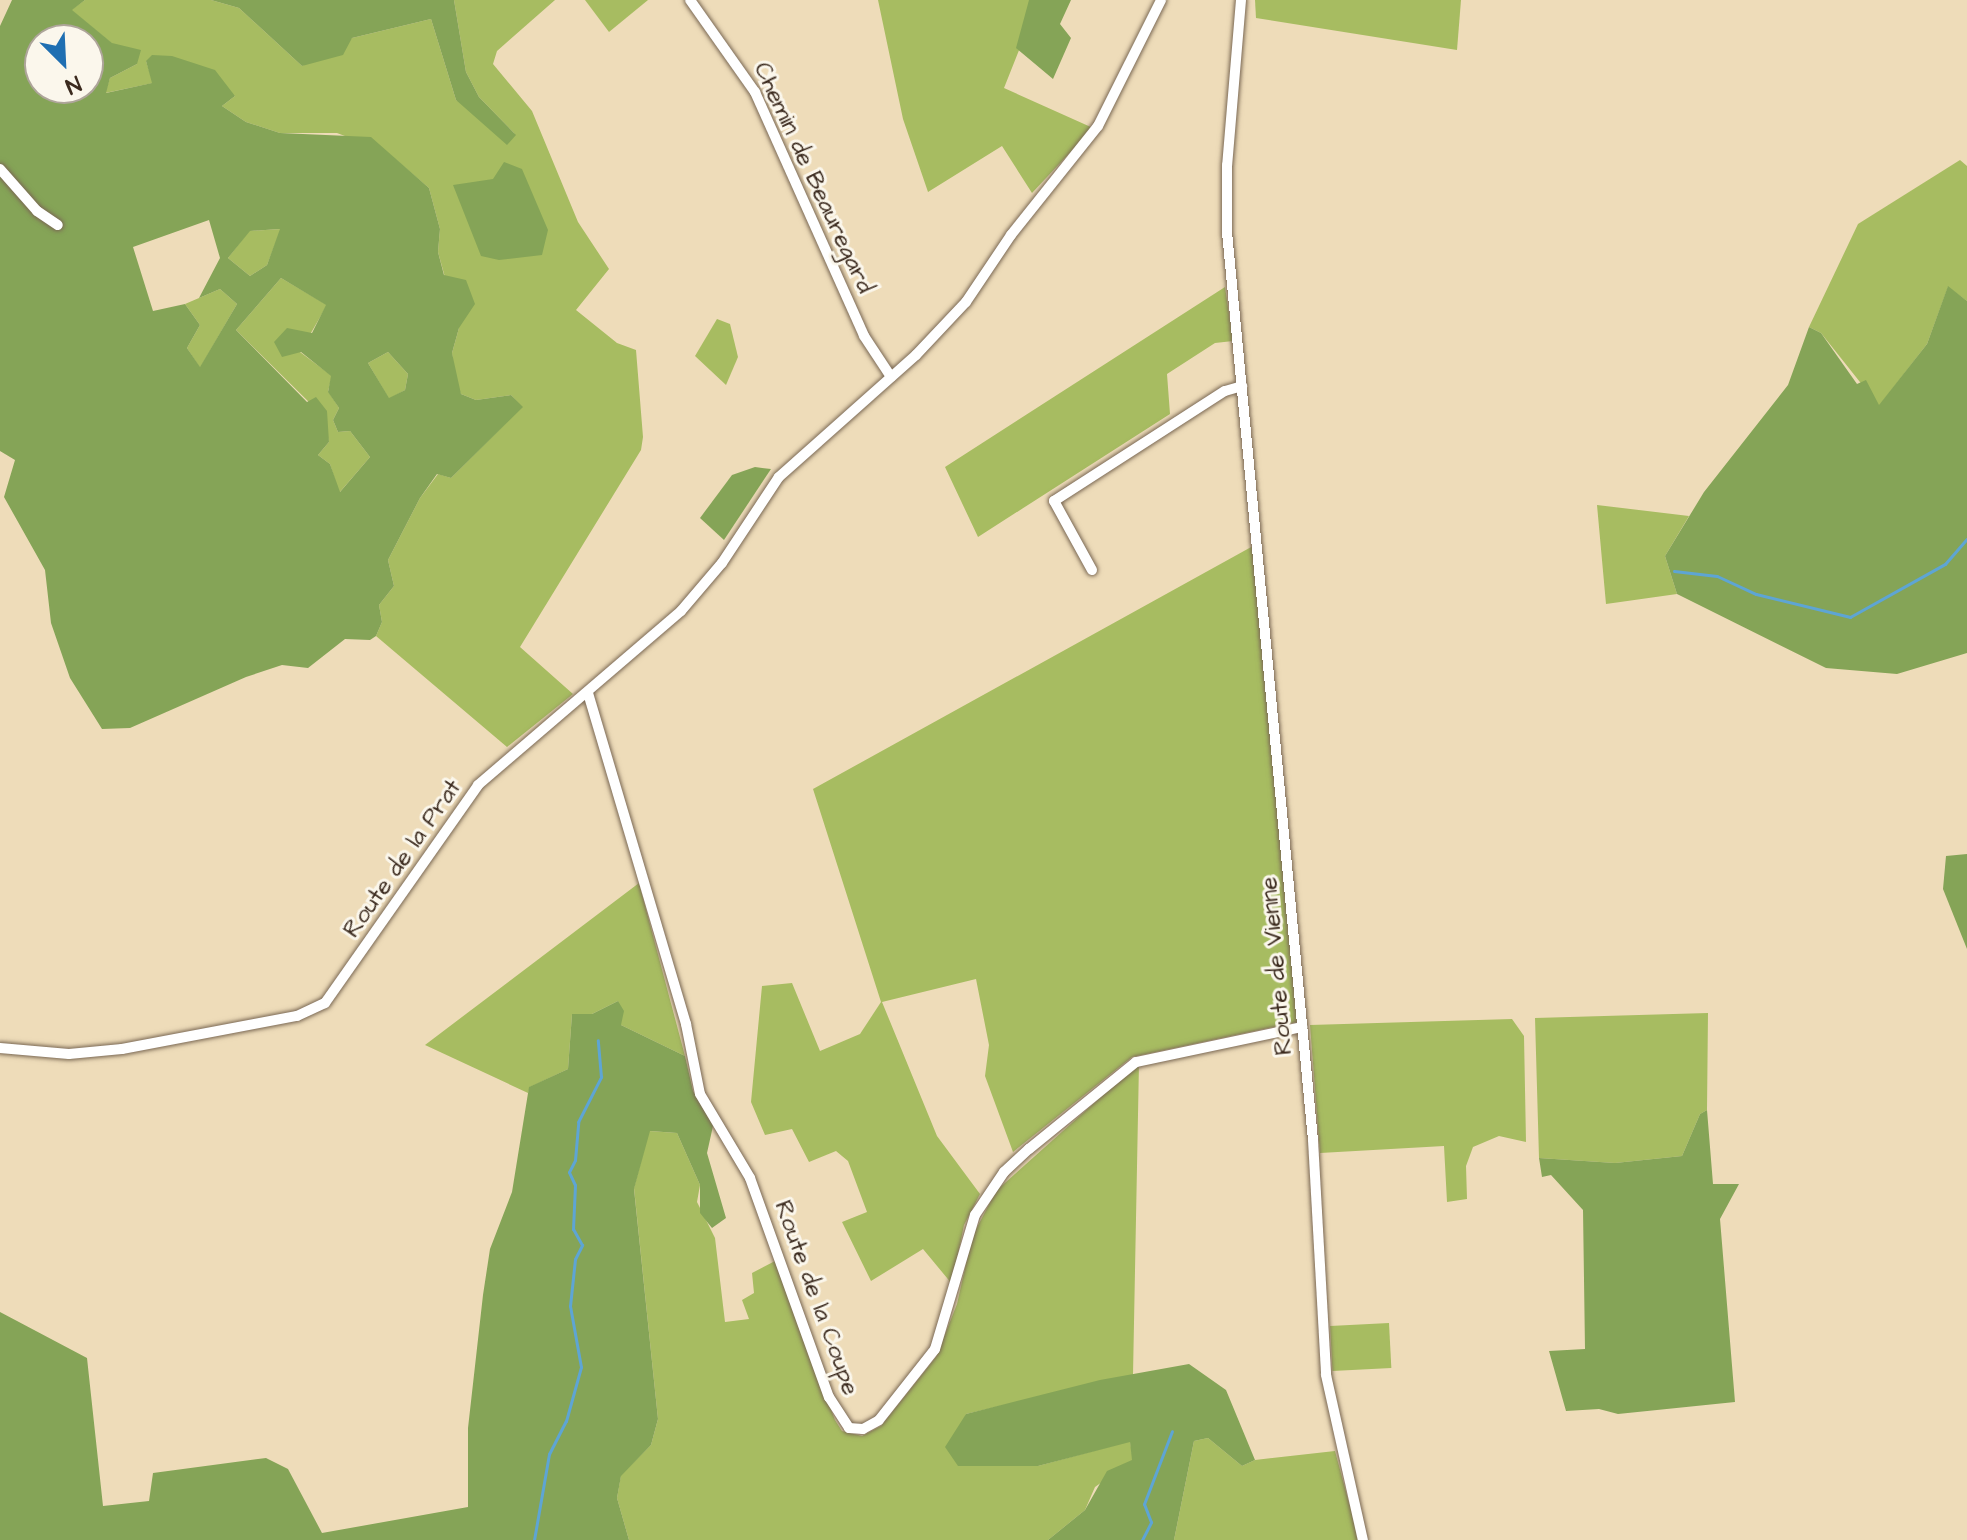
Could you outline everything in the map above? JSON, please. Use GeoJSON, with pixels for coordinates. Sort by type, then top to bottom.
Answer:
{"type":"FeatureCollection","features":[{"type":"Feature","properties":{"kind":"street","name":"Chemin de Beauregard"},"geometry":{"type":"LineString","coordinates":[[690,0],[755,92],[859,326],[891,377]]}},
{"type":"Feature","properties":{"kind":"street","name":"Route de la Prat"},"geometry":{"type":"LineString","coordinates":[[0,1048],[69,1054],[122,1049],[297,1016],[325,1003],[455,812],[517,748],[588,693],[700,591],[779,477],[891,377],[966,302],[1011,235],[1098,126],[1161,0]]}},
{"type":"Feature","properties":{"kind":"street","name":"Route de Vienne"},"geometry":{"type":"LineString","coordinates":[[1241,0],[1225,207],[1302,1027],[1326,1375],[1363,1540]]}},
{"type":"Feature","properties":{"kind":"street"},"geometry":{"type":"LineString","coordinates":[[0,169],[37,211],[58,225]]}},
{"type":"Feature","properties":{"kind":"street"},"geometry":{"type":"LineString","coordinates":[[1092,570],[1054,501],[1225,391],[1242,386]]}},
{"type":"Feature","properties":{"kind":"street","name":"Route de la Coupe"},"geometry":{"type":"LineString","coordinates":[[588,693],[686,1024],[700,1094],[750,1178],[829,1397],[849,1428],[863,1429],[879,1420],[935,1349],[975,1215],[1004,1172],[1029,1149],[1136,1062],[1302,1027]]}},
{"type":"Feature","properties":{"kind":"green space"},"geometry":{"type":"Polygon","coordinates":[[[12,0],[85,0],[72,10],[89,24],[24,24],[24,104],[104,104],[104,36],[112,43],[141,50],[137,64],[110,78],[106,93],[152,83],[146,61],[152,55],[172,56],[215,70],[235,96],[222,106],[246,122],[280,133],[371,137],[429,188],[440,229],[438,252],[444,275],[466,280],[475,304],[459,328],[452,353],[461,394],[476,400],[511,395],[523,407],[451,478],[437,474],[420,498],[388,560],[394,586],[379,605],[382,622],[376,636],[370,640],[345,639],[308,668],[282,665],[246,677],[130,728],[102,729],[70,678],[51,623],[45,570],[4,497],[15,460],[0,451],[0,26],[12,0]],[[209,220],[133,247],[153,311],[185,304],[200,325],[187,348],[200,367],[237,304],[220,289],[199,298],[220,258],[209,220]],[[280,229],[250,231],[228,258],[250,276],[267,265],[280,229]],[[281,278],[236,330],[307,402],[316,397],[327,411],[329,442],[318,455],[330,464],[340,492],[370,457],[350,431],[338,432],[333,420],[339,408],[328,392],[331,376],[301,352],[282,357],[274,342],[287,328],[312,333],[326,305],[281,278]],[[388,352],[368,363],[389,398],[405,390],[408,374],[388,352]]]}},
{"type":"Feature","properties":{"kind":"green space"},"geometry":{"type":"Polygon","coordinates":[[[85,0],[211,0],[239,8],[302,66],[352,38],[431,19],[456,100],[515,134],[479,97],[466,72],[454,0],[555,0],[497,51],[493,64],[532,111],[578,222],[609,269],[576,310],[617,343],[636,350],[643,437],[641,450],[520,647],[573,694],[507,747],[376,636],[382,622],[379,605],[394,586],[388,560],[420,498],[438,474],[451,478],[522,407],[511,395],[476,400],[461,394],[455,382],[452,353],[459,328],[438,252],[440,229],[429,188],[387,152],[337,133],[280,133],[246,122],[222,106],[235,96],[146,61],[153,83],[105,93],[110,78],[137,64],[104,37],[104,24],[88,24],[71,10],[85,0]]]}},
{"type":"Feature","properties":{"kind":"green space"},"geometry":{"type":"Polygon","coordinates":[[[211,0],[454,0],[466,72],[479,97],[516,135],[507,145],[456,100],[431,19],[352,38],[343,55],[302,66],[239,8],[211,0]]]}},
{"type":"Feature","properties":{"kind":"green space"},"geometry":{"type":"Polygon","coordinates":[[[585,0],[648,0],[609,32],[585,0]]]}},
{"type":"Feature","properties":{"kind":"green space"},"geometry":{"type":"Polygon","coordinates":[[[878,0],[1039,0],[1004,88],[1093,128],[1032,193],[1002,146],[928,192],[903,119],[878,0]]]}},
{"type":"Feature","properties":{"kind":"green space"},"geometry":{"type":"Polygon","coordinates":[[[1029,0],[1071,0],[1060,24],[1071,38],[1053,79],[1016,48],[1029,0]]]}},
{"type":"Feature","properties":{"kind":"green space"},"geometry":{"type":"Polygon","coordinates":[[[1255,0],[1461,0],[1457,50],[1256,18],[1255,0]]]}},
{"type":"Feature","properties":{"kind":"green space"},"geometry":{"type":"Polygon","coordinates":[[[1960,160],[1967,166],[1967,301],[1948,287],[1927,344],[1879,406],[1821,333],[1809,327],[1858,224],[1960,160]]]}},
{"type":"Feature","properties":{"kind":"green space"},"geometry":{"type":"Polygon","coordinates":[[[504,162],[522,169],[548,230],[542,255],[499,260],[481,256],[453,185],[493,179],[504,162]]]}},
{"type":"Feature","properties":{"kind":"green space"},"geometry":{"type":"Polygon","coordinates":[[[281,229],[267,265],[250,276],[228,258],[249,231],[281,229]]]}},
{"type":"Feature","properties":{"kind":"green space"},"geometry":{"type":"Polygon","coordinates":[[[281,278],[327,305],[300,352],[332,376],[328,391],[339,408],[333,420],[338,432],[350,431],[370,457],[339,493],[330,464],[318,455],[329,442],[323,416],[236,330],[281,278]]]}},
{"type":"Feature","properties":{"kind":"green space"},"geometry":{"type":"Polygon","coordinates":[[[1948,286],[1967,301],[1967,653],[1897,674],[1826,668],[1677,594],[1665,556],[1704,492],[1788,385],[1809,327],[1821,333],[1857,384],[1866,380],[1879,405],[1927,344],[1948,286]]]}},
{"type":"Feature","properties":{"kind":"green space"},"geometry":{"type":"Polygon","coordinates":[[[1225,287],[1233,341],[1215,343],[1167,374],[1170,414],[978,537],[945,467],[1225,287]]]}},
{"type":"Feature","properties":{"kind":"green space"},"geometry":{"type":"Polygon","coordinates":[[[220,289],[237,304],[200,368],[187,348],[200,325],[185,304],[220,289]]]}},
{"type":"Feature","properties":{"kind":"green space"},"geometry":{"type":"Polygon","coordinates":[[[717,319],[730,324],[738,357],[726,385],[695,356],[717,319]]]}},
{"type":"Feature","properties":{"kind":"green space"},"geometry":{"type":"Polygon","coordinates":[[[388,352],[408,374],[405,390],[389,399],[368,363],[388,352]]]}},
{"type":"Feature","properties":{"kind":"green space"},"geometry":{"type":"Polygon","coordinates":[[[755,467],[771,469],[724,540],[700,518],[732,475],[755,467]]]}},
{"type":"Feature","properties":{"kind":"green space"},"geometry":{"type":"Polygon","coordinates":[[[1597,505],[1689,516],[1665,556],[1677,594],[1606,604],[1597,505]]]}},
{"type":"Feature","properties":{"kind":"green space"},"geometry":{"type":"Polygon","coordinates":[[[1253,546],[1297,1022],[1132,1057],[1013,1152],[985,1076],[989,1045],[976,979],[882,1002],[937,1136],[980,1194],[964,1225],[952,1284],[923,1249],[871,1281],[842,1222],[867,1212],[848,1161],[836,1151],[809,1162],[792,1129],[765,1135],[751,1102],[762,986],[792,983],[820,1051],[860,1034],[881,1002],[813,789],[1253,546]]]}},
{"type":"Feature","properties":{"kind":"green space"},"geometry":{"type":"Polygon","coordinates":[[[1967,854],[1967,949],[1943,889],[1946,856],[1967,854]]]}},
{"type":"Feature","properties":{"kind":"green space"},"geometry":{"type":"Polygon","coordinates":[[[639,883],[685,1056],[621,1025],[618,1001],[592,1014],[572,1014],[568,1069],[530,1087],[528,1093],[425,1045],[639,883]]]}},
{"type":"Feature","properties":{"kind":"green space"},"geometry":{"type":"Polygon","coordinates":[[[618,1001],[624,1011],[621,1025],[685,1056],[693,1091],[713,1126],[707,1153],[726,1218],[712,1228],[700,1213],[700,1185],[677,1133],[650,1131],[634,1189],[658,1419],[651,1445],[621,1476],[617,1498],[629,1540],[0,1540],[0,1312],[87,1358],[103,1506],[149,1501],[153,1473],[266,1458],[288,1469],[322,1533],[468,1507],[468,1428],[483,1295],[490,1249],[512,1192],[529,1087],[568,1069],[572,1014],[592,1014],[618,1001]]]}},
{"type":"Feature","properties":{"kind":"green space"},"geometry":{"type":"Polygon","coordinates":[[[1708,1013],[1707,1110],[1700,1114],[1682,1156],[1615,1163],[1539,1158],[1535,1018],[1708,1013]]]}},
{"type":"Feature","properties":{"kind":"green space"},"geometry":{"type":"Polygon","coordinates":[[[1512,1019],[1524,1036],[1526,1142],[1499,1136],[1473,1147],[1466,1166],[1467,1199],[1447,1202],[1444,1146],[1320,1153],[1310,1025],[1512,1019]]]}},
{"type":"Feature","properties":{"kind":"green space"},"geometry":{"type":"Polygon","coordinates":[[[1139,1063],[1133,1375],[966,1414],[958,1466],[1038,1466],[1130,1441],[1133,1460],[1095,1487],[1085,1510],[1048,1540],[629,1540],[617,1498],[621,1475],[651,1445],[658,1419],[634,1188],[649,1131],[677,1133],[700,1185],[697,1202],[715,1238],[725,1322],[749,1319],[742,1300],[754,1293],[752,1273],[775,1261],[835,1420],[842,1431],[862,1436],[881,1426],[936,1357],[957,1304],[972,1237],[996,1191],[1139,1063]]]}},
{"type":"Feature","properties":{"kind":"green space"},"geometry":{"type":"Polygon","coordinates":[[[1707,1110],[1713,1184],[1739,1184],[1720,1219],[1735,1402],[1618,1414],[1599,1409],[1566,1411],[1549,1351],[1585,1349],[1583,1210],[1551,1175],[1542,1177],[1539,1158],[1615,1163],[1682,1156],[1700,1114],[1707,1110]]]}},
{"type":"Feature","properties":{"kind":"green space"},"geometry":{"type":"Polygon","coordinates":[[[1389,1323],[1391,1368],[1332,1371],[1330,1326],[1389,1323]]]}},
{"type":"Feature","properties":{"kind":"green space"},"geometry":{"type":"Polygon","coordinates":[[[1189,1364],[1226,1390],[1255,1460],[1242,1466],[1208,1438],[1194,1441],[1174,1540],[1048,1540],[1085,1510],[1107,1471],[1132,1460],[1130,1442],[1038,1466],[958,1466],[945,1447],[966,1414],[1100,1380],[1189,1364]]]}},
{"type":"Feature","properties":{"kind":"green space"},"geometry":{"type":"Polygon","coordinates":[[[1208,1438],[1242,1466],[1255,1460],[1335,1451],[1359,1540],[1174,1540],[1194,1441],[1208,1438]]]}},
{"type":"Feature","properties":{"kind":"waterway"},"geometry":{"type":"LineString","coordinates":[[1674,571],[1717,576],[1756,594],[1850,617],[1945,564],[1967,539]]}},
{"type":"Feature","properties":{"kind":"waterway"},"geometry":{"type":"LineString","coordinates":[[534,1540],[549,1454],[566,1421],[581,1367],[570,1306],[575,1259],[582,1245],[573,1229],[575,1185],[569,1172],[575,1160],[578,1122],[601,1077],[598,1040]]}},
{"type":"Feature","properties":{"kind":"waterway"},"geometry":{"type":"LineString","coordinates":[[1142,1540],[1151,1522],[1144,1504],[1172,1431]]}}]}
